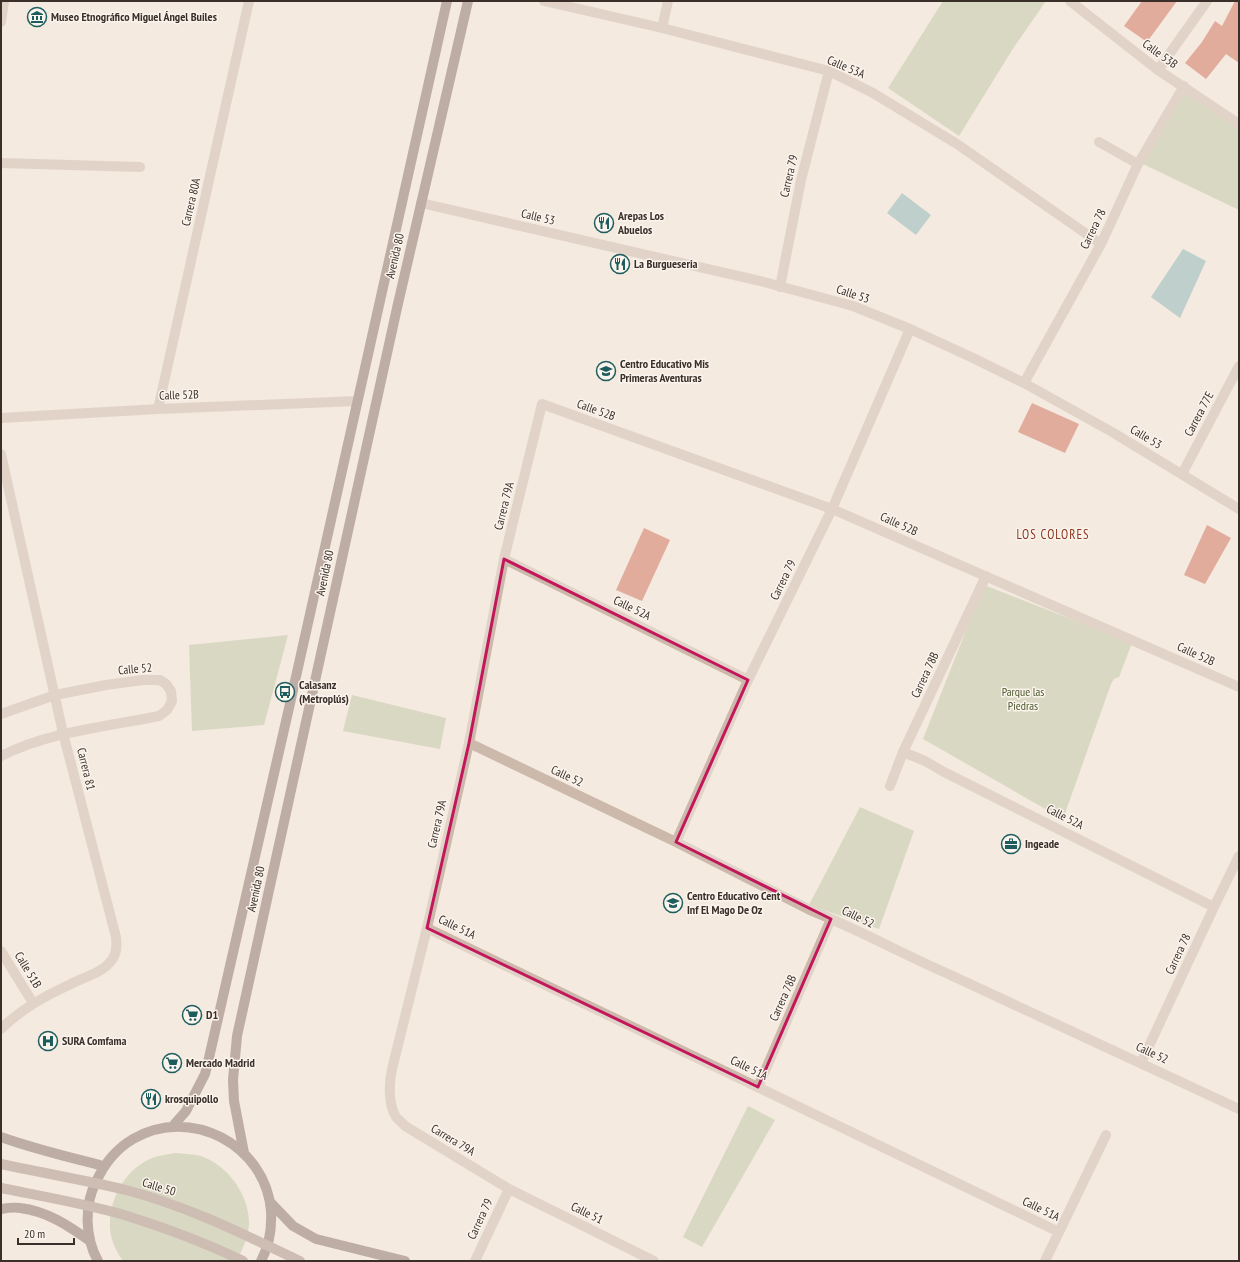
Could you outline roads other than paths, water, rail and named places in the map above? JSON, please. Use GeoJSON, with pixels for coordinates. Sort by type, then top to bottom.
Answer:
{"type":"FeatureCollection","features":[{"type":"Feature","properties":{"kind":"main road","name":"Avenida 80"},"geometry":{"type":"LineString","coordinates":[[172,1127],[186,1111],[205,1074],[208,1062],[447,1]]}},
{"type":"Feature","properties":{"kind":"main road","name":"Avenida 80"},"geometry":{"type":"LineString","coordinates":[[244,1153],[234,1101],[233,1080],[237,1036],[396,308],[468,1]]}},
{"type":"Feature","properties":{"kind":"main road"},"geometry":{"type":"LineString","coordinates":[[98,1261],[90,1241],[87,1215],[92,1190],[103,1166],[117,1151],[133,1139],[152,1131],[172,1127],[198,1128],[223,1137],[244,1153],[256,1167],[265,1184],[270,1202],[272,1220],[270,1238],[261,1261]]}},
{"type":"Feature","properties":{"kind":"main road"},"geometry":{"type":"LineString","coordinates":[[1,1137],[28,1147],[103,1166]]}},
{"type":"Feature","properties":{"kind":"main road","name":"Calle 50"},"geometry":{"type":"LineString","coordinates":[[1,1164],[126,1190],[177,1206],[225,1225],[300,1261]]}},
{"type":"Feature","properties":{"kind":"main road"},"geometry":{"type":"LineString","coordinates":[[1,1188],[120,1214],[170,1230],[218,1249],[243,1261]]}},
{"type":"Feature","properties":{"kind":"main road"},"geometry":{"type":"LineString","coordinates":[[270,1202],[293,1226],[316,1239],[405,1261]]}},
{"type":"Feature","properties":{"kind":"main road"},"geometry":{"type":"LineString","coordinates":[[1,1208],[20,1208],[43,1214],[66,1224],[90,1241]]}},
{"type":"Feature","properties":{"kind":"street"},"geometry":{"type":"LineString","coordinates":[[1,22],[4,1]]}},
{"type":"Feature","properties":{"kind":"street","name":"Carrera 80A"},"geometry":{"type":"LineString","coordinates":[[158,409],[249,1]]}},
{"type":"Feature","properties":{"kind":"street","name":"Calle 53A"},"geometry":{"type":"LineString","coordinates":[[544,1],[662,28],[829,72],[873,93],[957,144],[1101,244]]}},
{"type":"Feature","properties":{"kind":"street"},"geometry":{"type":"LineString","coordinates":[[662,28],[668,1]]}},
{"type":"Feature","properties":{"kind":"street","name":"Calle 53B"},"geometry":{"type":"LineString","coordinates":[[1070,1],[1158,70],[1239,124]]}},
{"type":"Feature","properties":{"kind":"street"},"geometry":{"type":"LineString","coordinates":[[1158,70],[1207,1]]}},
{"type":"Feature","properties":{"kind":"street","name":"Carrera 79"},"geometry":{"type":"LineString","coordinates":[[780,287],[801,180],[829,72]]}},
{"type":"Feature","properties":{"kind":"street","name":"Carrera 78"},"geometry":{"type":"LineString","coordinates":[[1024,383],[1101,244],[1138,164],[1184,86]]}},
{"type":"Feature","properties":{"kind":"street"},"geometry":{"type":"LineString","coordinates":[[1098,142],[1138,164]]}},
{"type":"Feature","properties":{"kind":"street"},"geometry":{"type":"LineString","coordinates":[[1,163],[140,167]]}},
{"type":"Feature","properties":{"kind":"street","name":"Calle 53"},"geometry":{"type":"LineString","coordinates":[[421,203],[756,280],[853,306],[910,329],[972,357],[1024,383],[1112,432],[1239,509]]}},
{"type":"Feature","properties":{"kind":"street","name":"Carrera 79"},"geometry":{"type":"LineString","coordinates":[[676,842],[748,680],[832,509],[910,329]]}},
{"type":"Feature","properties":{"kind":"street","name":"Carrera 77E"},"geometry":{"type":"LineString","coordinates":[[1182,474],[1239,366]]}},
{"type":"Feature","properties":{"kind":"street","name":"Calle 52B"},"geometry":{"type":"LineString","coordinates":[[1,418],[158,409],[358,401]]}},
{"type":"Feature","properties":{"kind":"street","name":"Calle 52B"},"geometry":{"type":"LineString","coordinates":[[542,404],[832,509],[1239,686]]}},
{"type":"Feature","properties":{"kind":"street","name":"Carrera 79A"},"geometry":{"type":"LineString","coordinates":[[508,1189],[406,1126],[396,1116],[391,1100],[389,1085],[427,928],[468,744],[504,559],[542,404]]}},
{"type":"Feature","properties":{"kind":"street","name":"Carrera 81"},"geometry":{"type":"LineString","coordinates":[[1,454],[63,733],[116,938],[117,947],[115,955],[105,966],[33,1003],[18,1013],[1,1029]]}},
{"type":"Feature","properties":{"kind":"street","name":"Calle 52A"},"geometry":{"type":"LineString","coordinates":[[504,559],[748,680]]}},
{"type":"Feature","properties":{"kind":"street","name":"Carrera 78B"},"geometry":{"type":"LineString","coordinates":[[890,786],[904,752],[986,576]]}},
{"type":"Feature","properties":{"kind":"street","name":"Calle 52"},"geometry":{"type":"LineString","coordinates":[[1,714],[55,695],[106,685],[143,680],[160,680],[166,684],[171,691],[172,701],[167,710],[159,716],[63,733],[36,741],[1,756]]}},
{"type":"Feature","properties":{"kind":"street","name":"Calle 52"},"geometry":{"type":"LineString","coordinates":[[468,744],[676,842],[810,910],[1239,1109]]}},
{"type":"Feature","properties":{"kind":"street","name":"Calle 52A"},"geometry":{"type":"LineString","coordinates":[[904,752],[925,761],[944,772],[1214,907]]}},
{"type":"Feature","properties":{"kind":"street","name":"Carrera 78"},"geometry":{"type":"LineString","coordinates":[[1141,1063],[1239,856]]}},
{"type":"Feature","properties":{"kind":"street","name":"Carrera 78B"},"geometry":{"type":"LineString","coordinates":[[758,1087],[832,919]]}},
{"type":"Feature","properties":{"kind":"street","name":"Calle 51A"},"geometry":{"type":"LineString","coordinates":[[427,928],[1059,1232]]}},
{"type":"Feature","properties":{"kind":"street","name":"Calle 51B"},"geometry":{"type":"LineString","coordinates":[[1,950],[33,1003]]}},
{"type":"Feature","properties":{"kind":"street"},"geometry":{"type":"LineString","coordinates":[[1044,1261],[1106,1135]]}},
{"type":"Feature","properties":{"kind":"street","name":"Carrera 79"},"geometry":{"type":"LineString","coordinates":[[475,1261],[508,1189]]}},
{"type":"Feature","properties":{"kind":"street","name":"Calle 51"},"geometry":{"type":"LineString","coordinates":[[508,1189],[654,1261]]}},
{"type":"Feature","properties":{"kind":"water"},"geometry":{"type":"Polygon","coordinates":[[[902,193],[931,215],[916,235],[887,213],[902,193]]]}},
{"type":"Feature","properties":{"kind":"water"},"geometry":{"type":"Polygon","coordinates":[[[1183,249],[1206,261],[1180,318],[1151,297],[1183,249]]]}},
{"type":"Feature","properties":{"kind":"place","name":"Museo Etnográfico Miguel Ángel Builes"},"geometry":{"type":"Point","coordinates":[37,17]}},
{"type":"Feature","properties":{"kind":"place","name":"Arepas Los Abuelos"},"geometry":{"type":"Point","coordinates":[604,223]}},
{"type":"Feature","properties":{"kind":"place","name":"La Burgueseria"},"geometry":{"type":"Point","coordinates":[620,264]}},
{"type":"Feature","properties":{"kind":"place","name":"Centro Educativo Mis Primeras Aventuras"},"geometry":{"type":"Point","coordinates":[606,371]}},
{"type":"Feature","properties":{"kind":"place","name":"Calasanz (Metroplús)"},"geometry":{"type":"Point","coordinates":[285,692]}},
{"type":"Feature","properties":{"kind":"place","name":"Ingeade"},"geometry":{"type":"Point","coordinates":[1011,844]}},
{"type":"Feature","properties":{"kind":"place","name":"Centro Educativo Cent Inf El Mago De Oz"},"geometry":{"type":"Point","coordinates":[673,903]}},
{"type":"Feature","properties":{"kind":"place","name":"D1"},"geometry":{"type":"Point","coordinates":[192,1015]}},
{"type":"Feature","properties":{"kind":"place","name":"SURA Comfama"},"geometry":{"type":"Point","coordinates":[48,1041]}},
{"type":"Feature","properties":{"kind":"place","name":"Mercado Madrid"},"geometry":{"type":"Point","coordinates":[172,1063]}},
{"type":"Feature","properties":{"kind":"place","name":"krosquipollo"},"geometry":{"type":"Point","coordinates":[151,1099]}},
{"type":"Feature","properties":{"kind":"district","name":"LOS COLORES"},"geometry":{"type":"Point","coordinates":[1053,534]}},
{"type":"Feature","properties":{"kind":"park label","name":"Parque las Piedras"},"geometry":{"type":"Point","coordinates":[1023,699]}}]}
